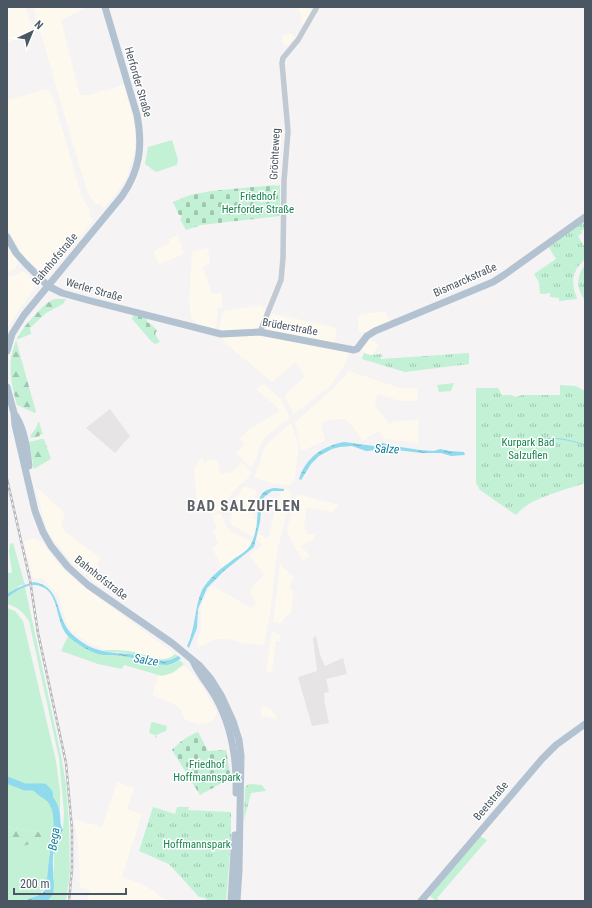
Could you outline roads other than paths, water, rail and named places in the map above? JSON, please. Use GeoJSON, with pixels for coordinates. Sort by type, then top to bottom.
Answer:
{"type":"FeatureCollection","features":[{"type":"Feature","properties":{"kind":"main road","name":"Herforder Straße"},"geometry":{"type":"LineString","coordinates":[[105,7],[140,129],[141,144],[138,163],[135,175],[129,186]]}},
{"type":"Feature","properties":{"kind":"main road","name":"Bahnhofstraße"},"geometry":{"type":"LineString","coordinates":[[7,351],[12,334],[20,320],[129,186]]}},
{"type":"Feature","properties":{"kind":"main road","name":"Bismarckstraße"},"geometry":{"type":"LineString","coordinates":[[354,350],[357,349],[367,336],[375,331],[493,282],[585,217]]}},
{"type":"Feature","properties":{"kind":"main road","name":"Werler Straße"},"geometry":{"type":"LineString","coordinates":[[7,237],[21,259],[48,286],[91,301],[198,328]]}},
{"type":"Feature","properties":{"kind":"main road","name":"Brüderstraße"},"geometry":{"type":"LineString","coordinates":[[198,328],[228,334],[260,332],[354,350]]}},
{"type":"Feature","properties":{"kind":"main road","name":"Bahnhofstraße"},"geometry":{"type":"LineString","coordinates":[[7,387],[14,413],[20,423],[27,450],[30,486],[35,511],[43,532],[51,546],[68,567],[96,591],[184,652],[200,666],[221,695],[233,721],[239,740],[241,756],[237,901]]}},
{"type":"Feature","properties":{"kind":"main road"},"geometry":{"type":"LineString","coordinates":[[193,661],[196,669],[216,697],[223,713],[230,732],[236,760],[235,836],[231,901]]}},
{"type":"Feature","properties":{"kind":"main road","name":"Beetstraße"},"geometry":{"type":"LineString","coordinates":[[421,901],[542,759],[556,745],[585,724]]}},
{"type":"Feature","properties":{"kind":"street","name":"Gröchteweg"},"geometry":{"type":"LineString","coordinates":[[260,332],[281,280],[283,258],[284,181],[288,131],[282,63],[283,58],[298,40],[318,7]]}},
{"type":"Feature","properties":{"kind":"water"},"geometry":{"type":"Polygon","coordinates":[[[344,442],[374,446],[383,443],[420,450],[434,451],[440,449],[464,452],[465,455],[451,456],[441,453],[422,453],[388,449],[366,451],[352,446],[340,447],[332,449],[319,456],[311,464],[301,480],[299,479],[306,464],[316,454],[329,446],[344,442]]]}},
{"type":"Feature","properties":{"kind":"water"},"geometry":{"type":"Polygon","coordinates":[[[269,489],[284,489],[284,491],[272,491],[264,497],[254,547],[224,571],[207,588],[198,609],[197,628],[189,648],[187,646],[192,632],[199,597],[202,590],[214,574],[246,551],[254,537],[258,504],[261,495],[269,489]]]}},
{"type":"Feature","properties":{"kind":"water"},"geometry":{"type":"Polygon","coordinates":[[[34,582],[44,585],[50,590],[55,597],[68,629],[77,639],[87,645],[107,652],[137,655],[163,661],[173,659],[178,656],[181,658],[171,664],[161,665],[122,656],[101,655],[90,651],[67,635],[63,629],[54,600],[46,589],[40,586],[31,585],[22,588],[7,598],[7,594],[10,592],[34,582]]]}},
{"type":"Feature","properties":{"kind":"water"},"geometry":{"type":"Polygon","coordinates":[[[60,823],[63,830],[56,842],[55,847],[53,859],[53,883],[46,894],[38,901],[23,901],[42,894],[46,888],[51,841],[60,823]]]}},
{"type":"Feature","properties":{"kind":"waterway","name":"Salze"},"geometry":{"type":"LineString","coordinates":[[518,447],[530,442],[550,438],[568,440],[585,445]]}},
{"type":"Feature","properties":{"kind":"waterway","name":"Bega"},"geometry":{"type":"LineString","coordinates":[[7,780],[25,787],[35,787],[50,799],[55,808],[57,819],[57,830],[54,840]]}},
{"type":"Feature","properties":{"kind":"waterway"},"geometry":{"type":"LineString","coordinates":[[35,787],[44,787],[49,793],[49,798]]}},
{"type":"Feature","properties":{"kind":"waterway","name":"Bega"},"geometry":{"type":"LineString","coordinates":[[41,901],[50,892],[50,880]]}},
{"type":"Feature","properties":{"kind":"railway"},"geometry":{"type":"LineString","coordinates":[[7,479],[30,580],[38,633],[66,763],[72,829],[72,869],[69,901]]}},
{"type":"Feature","properties":{"kind":"district","name":"BAD SALZUFLEN"},"geometry":{"type":"Point","coordinates":[244,506]}},
{"type":"Feature","properties":{"kind":"park label","name":"Friedhof Herforder Straße"},"geometry":{"type":"Point","coordinates":[258,202]}},
{"type":"Feature","properties":{"kind":"park label","name":"Kurpark Bad Salzuflen"},"geometry":{"type":"Point","coordinates":[528,448]}},
{"type":"Feature","properties":{"kind":"park label","name":"Friedhof Hoffmannspark"},"geometry":{"type":"Point","coordinates":[207,770]}},
{"type":"Feature","properties":{"kind":"park label","name":"Hoffmannspark"},"geometry":{"type":"Point","coordinates":[197,844]}}]}
